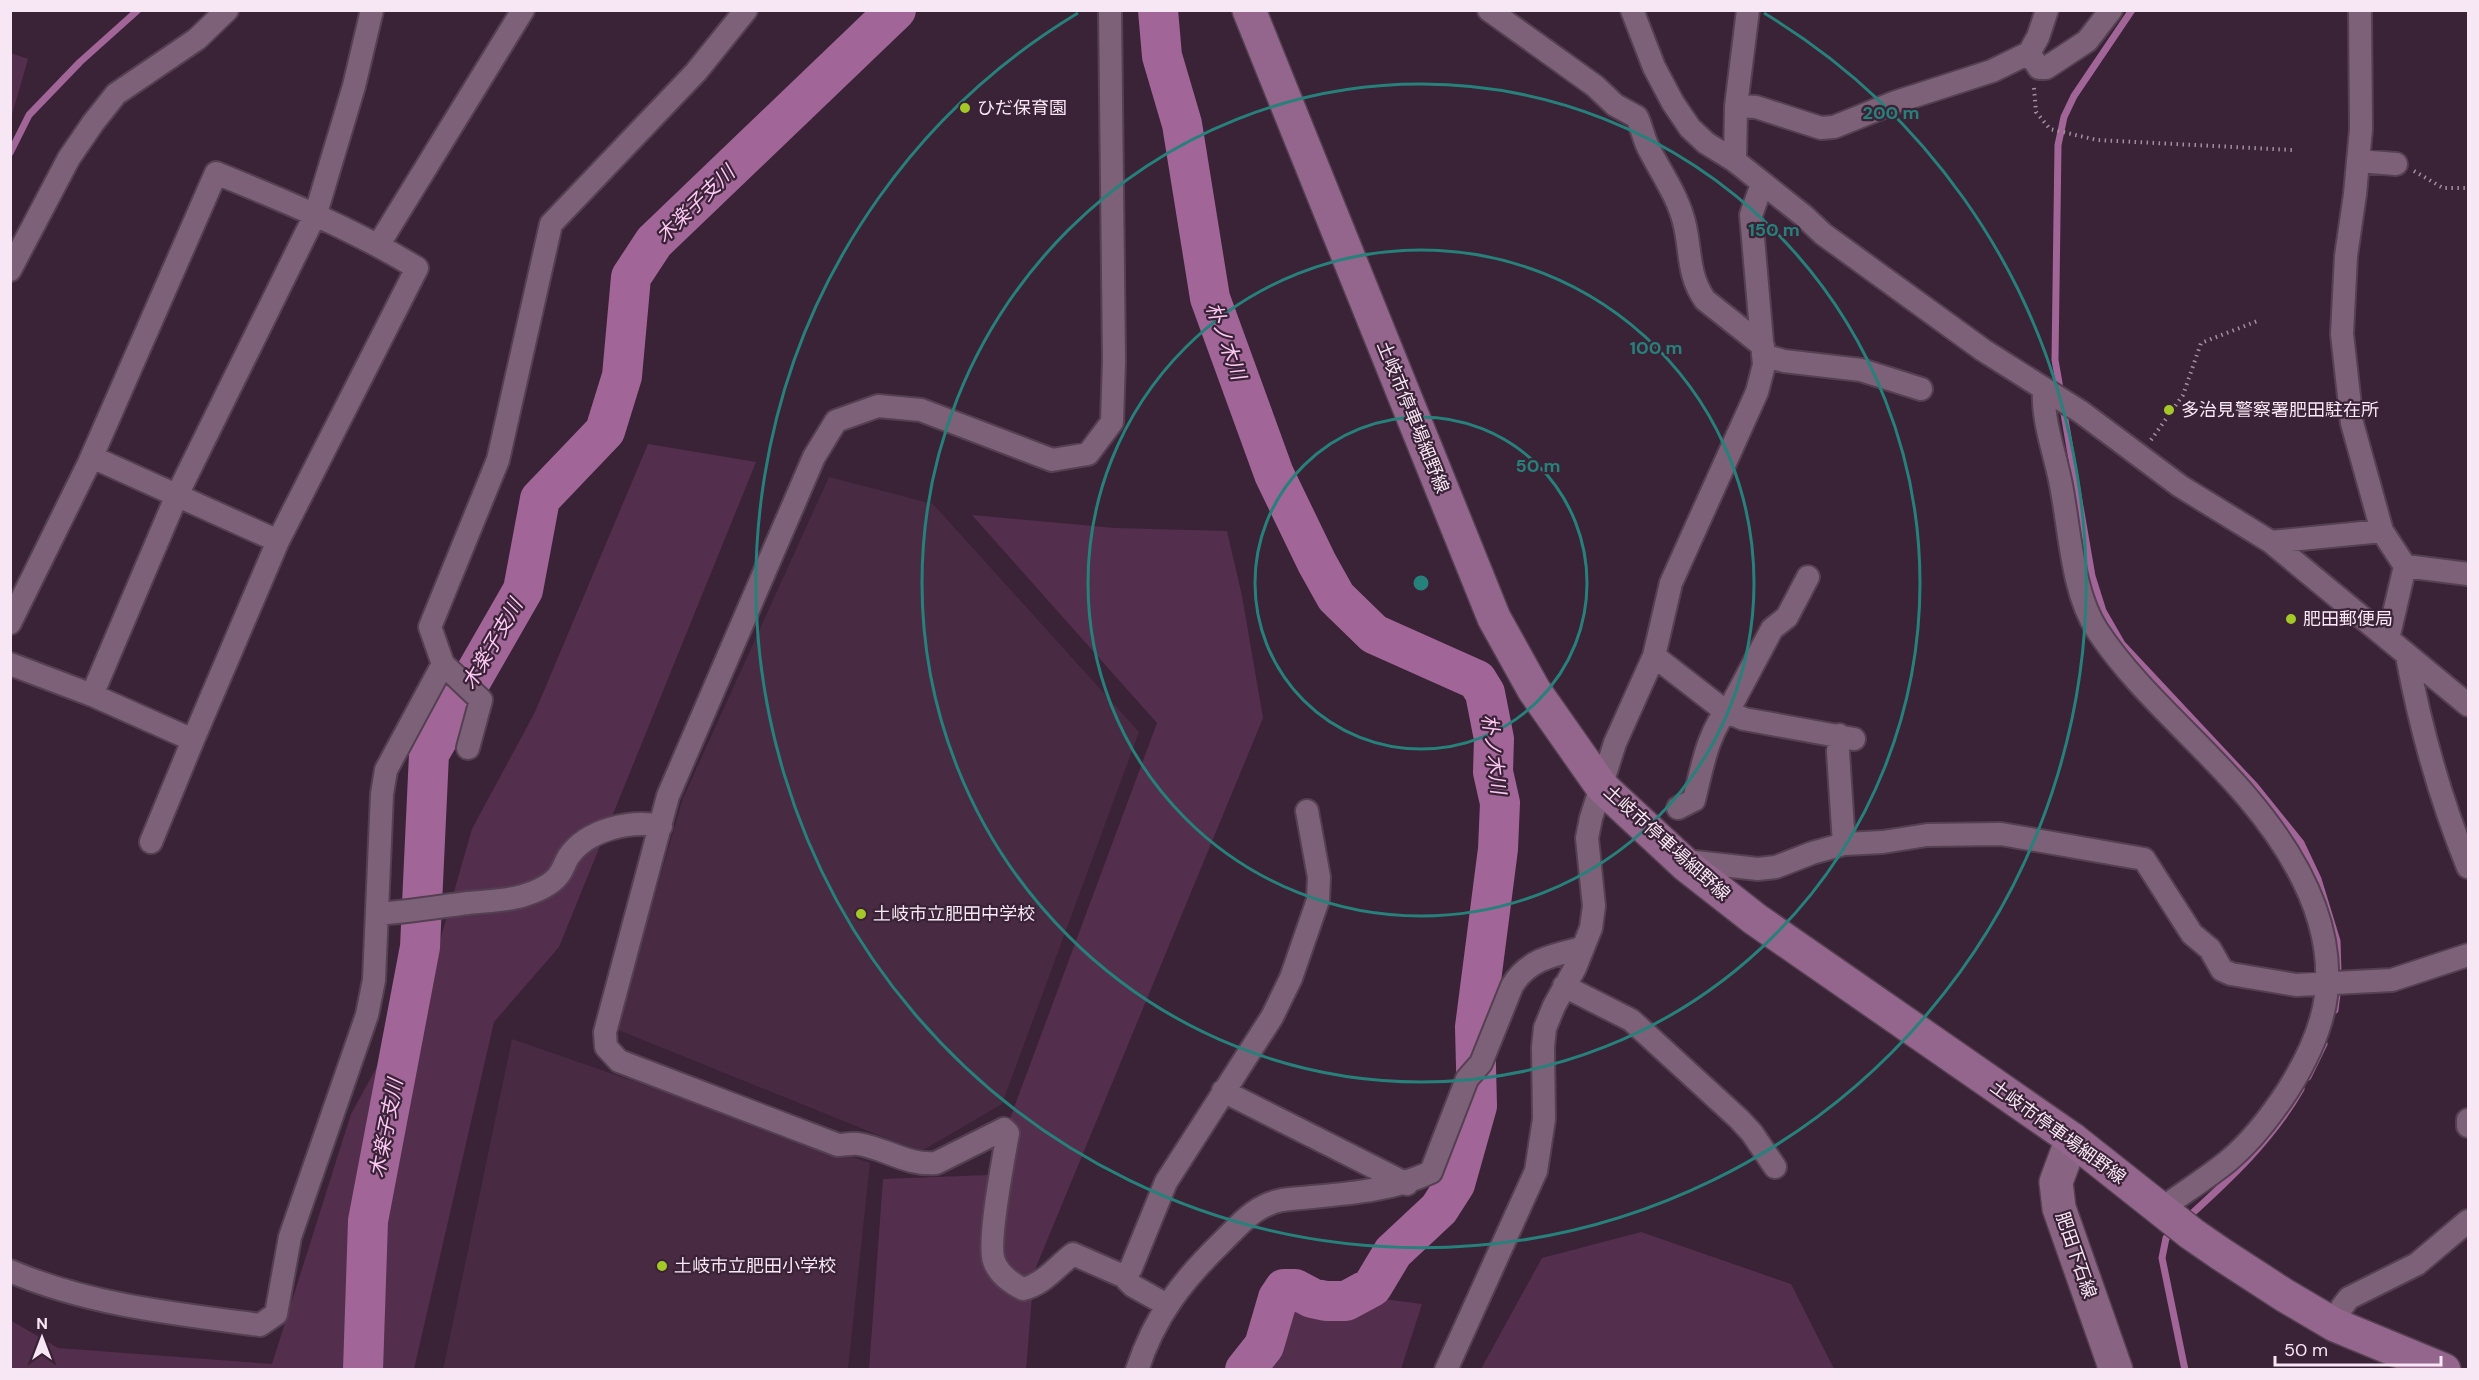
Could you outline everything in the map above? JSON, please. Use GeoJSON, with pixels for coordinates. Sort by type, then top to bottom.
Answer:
{"type":"FeatureCollection","features":[{"type":"Feature","properties":{"kind":"main road","name":"土岐市停車場細野線"},"geometry":{"type":"LineString","coordinates":[[1249,10],[1494,618],[1534,690],[1602,787],[1686,865],[1755,919],[2072,1139],[2193,1234],[2284,1295],[2335,1324],[2444,1370]]}},
{"type":"Feature","properties":{"kind":"main road","name":"肥田下石線"},"geometry":{"type":"LineString","coordinates":[[2072,1139],[2056,1182],[2058,1208],[2116,1370]]}},
{"type":"Feature","properties":{"kind":"street"},"geometry":{"type":"LineString","coordinates":[[10,270],[69,158],[116,94],[197,39],[227,10]]}},
{"type":"Feature","properties":{"kind":"street"},"geometry":{"type":"LineString","coordinates":[[92,695],[177,495],[316,213],[354,86],[372,10]]}},
{"type":"Feature","properties":{"kind":"street"},"geometry":{"type":"LineString","coordinates":[[379,244],[523,10]]}},
{"type":"Feature","properties":{"kind":"street"},"geometry":{"type":"LineString","coordinates":[[468,748],[481,700],[442,664],[429,627],[498,460],[550,224],[696,72],[746,10]]}},
{"type":"Feature","properties":{"kind":"street"},"geometry":{"type":"LineString","coordinates":[[1110,10],[1114,348],[1112,422],[1088,454],[1052,460],[921,410],[878,406],[836,421],[814,457],[668,796],[605,1032],[606,1047],[620,1061],[838,1145],[857,1144],[898,1158],[925,1164],[936,1163],[1004,1129],[1008,1133],[993,1236],[993,1260],[1007,1281],[1023,1290],[1030,1288],[1041,1282],[1072,1254],[1123,1276],[1133,1286],[1167,1305]]}},
{"type":"Feature","properties":{"kind":"street"},"geometry":{"type":"LineString","coordinates":[[1490,10],[1595,86],[1615,105],[1637,117],[1649,150],[1664,173],[1676,199],[1685,227],[1688,256],[1699,291],[1705,300],[1763,350],[1784,361],[1861,370],[1921,389]]}},
{"type":"Feature","properties":{"kind":"street"},"geometry":{"type":"LineString","coordinates":[[1632,10],[1654,67],[1673,103],[1690,128],[1706,143],[1735,160],[1832,241],[1983,350],[2081,412],[2180,486],[2271,542],[2469,705]]}},
{"type":"Feature","properties":{"kind":"street"},"geometry":{"type":"LineString","coordinates":[[1735,160],[1736,106],[1748,10]]}},
{"type":"Feature","properties":{"kind":"street"},"geometry":{"type":"LineString","coordinates":[[2034,60],[2038,37],[2047,10]]}},
{"type":"Feature","properties":{"kind":"street"},"geometry":{"type":"LineString","coordinates":[[1736,106],[1756,107],[1821,128],[1834,127],[1905,99],[1992,71],[2034,60],[2046,68],[2087,41],[2111,10]]}},
{"type":"Feature","properties":{"kind":"street"},"geometry":{"type":"LineString","coordinates":[[2360,10],[2361,129],[2346,256],[2342,334],[2352,423],[2382,531],[2405,566],[2388,639]]}},
{"type":"Feature","properties":{"kind":"street"},"geometry":{"type":"LineString","coordinates":[[2358,160],[2396,164]]}},
{"type":"Feature","properties":{"kind":"street"},"geometry":{"type":"LineString","coordinates":[[10,623],[92,457],[216,173],[316,213],[379,244],[417,268],[278,541],[151,842]]}},
{"type":"Feature","properties":{"kind":"street"},"geometry":{"type":"LineString","coordinates":[[1446,1370],[1536,1171],[1544,1119],[1545,1029],[1554,1006],[1575,968],[1591,928],[1594,906],[1587,838],[1591,818],[1615,744],[1654,656],[1671,583],[1757,392],[1764,365],[1751,215],[1761,184]]}},
{"type":"Feature","properties":{"kind":"street"},"geometry":{"type":"LineString","coordinates":[[2046,390],[2045,413],[2061,482],[2077,574],[2087,611],[2113,653],[2247,796],[2293,858],[2323,935],[2337,983]]}},
{"type":"Feature","properties":{"kind":"street"},"geometry":{"type":"LineString","coordinates":[[92,457],[278,541]]}},
{"type":"Feature","properties":{"kind":"street"},"geometry":{"type":"LineString","coordinates":[[2271,542],[2382,531]]}},
{"type":"Feature","properties":{"kind":"street"},"geometry":{"type":"LineString","coordinates":[[2405,566],[2469,574]]}},
{"type":"Feature","properties":{"kind":"street"},"geometry":{"type":"LineString","coordinates":[[1678,808],[1694,800],[1707,748],[1725,711],[1732,704],[1772,629],[1787,617],[1808,577]]}},
{"type":"Feature","properties":{"kind":"street"},"geometry":{"type":"LineString","coordinates":[[1654,656],[1725,711],[1744,719],[1847,737],[1838,752],[1844,844]]}},
{"type":"Feature","properties":{"kind":"street"},"geometry":{"type":"LineString","coordinates":[[2407,656],[2418,717],[2442,801],[2469,867]]}},
{"type":"Feature","properties":{"kind":"street"},"geometry":{"type":"LineString","coordinates":[[10,664],[92,695],[193,740]]}},
{"type":"Feature","properties":{"kind":"street"},"geometry":{"type":"LineString","coordinates":[[10,1271],[46,1286],[115,1302],[189,1315],[260,1325],[276,1314],[290,1237],[367,1015],[375,981],[382,794],[386,770],[442,664]]}},
{"type":"Feature","properties":{"kind":"street"},"geometry":{"type":"LineString","coordinates":[[1123,1276],[1131,1268],[1166,1182],[1272,1017],[1291,978],[1318,900],[1319,878],[1307,811]]}},
{"type":"Feature","properties":{"kind":"street"},"geometry":{"type":"LineString","coordinates":[[377,914],[417,911],[523,896],[547,886],[557,877],[574,850],[596,835],[627,824],[645,823],[661,826]]}},
{"type":"Feature","properties":{"kind":"street"},"geometry":{"type":"LineString","coordinates":[[1686,865],[1695,862],[1758,869],[1776,867],[1844,844],[1883,842],[1927,835],[2001,834],[2144,859],[2192,934],[2210,949],[2222,970],[2231,974],[2296,985],[2392,981],[2469,955]]}},
{"type":"Feature","properties":{"kind":"street"},"geometry":{"type":"LineString","coordinates":[[1137,1370],[1167,1305],[1192,1271],[1254,1210],[1267,1203],[1407,1184],[1431,1172],[1467,1079],[1481,1063],[1519,974],[1531,964],[1546,957],[1582,948]]}},
{"type":"Feature","properties":{"kind":"street"},"geometry":{"type":"LineString","coordinates":[[2164,1211],[2229,1161],[2257,1133],[2277,1106],[2308,1054],[2326,996],[2337,983]]}},
{"type":"Feature","properties":{"kind":"street"},"geometry":{"type":"LineString","coordinates":[[1564,986],[1630,1020],[1739,1119],[1752,1133],[1775,1167]]}},
{"type":"Feature","properties":{"kind":"street"},"geometry":{"type":"LineString","coordinates":[[1223,1090],[1407,1184]]}},
{"type":"Feature","properties":{"kind":"street"},"geometry":{"type":"LineString","coordinates":[[2469,1120],[2469,1126]]}},
{"type":"Feature","properties":{"kind":"street"},"geometry":{"type":"LineString","coordinates":[[2335,1324],[2342,1307],[2349,1298],[2417,1264],[2469,1221]]}},
{"type":"Feature","properties":{"kind":"path"},"geometry":{"type":"LineString","coordinates":[[2034,60],[2035,108],[2050,129],[2097,140],[2292,150]]}},
{"type":"Feature","properties":{"kind":"path"},"geometry":{"type":"LineString","coordinates":[[2396,164],[2409,168],[2443,188],[2469,189]]}},
{"type":"Feature","properties":{"kind":"path"},"geometry":{"type":"LineString","coordinates":[[2140,456],[2183,395],[2201,343],[2260,320]]}},
{"type":"Feature","properties":{"kind":"shaded area"},"geometry":{"type":"Polygon","coordinates":[[[10,53],[28,59],[11,118],[10,53]]]}},
{"type":"Feature","properties":{"kind":"shaded area"},"geometry":{"type":"Polygon","coordinates":[[[648,444],[756,462],[559,947],[494,1022],[414,1369],[11,1369],[10,1320],[58,1348],[272,1364],[351,1114],[433,965],[472,829],[535,712],[648,444]]]}},
{"type":"Feature","properties":{"kind":"shaded area","name":"土岐市立肥田中学校"},"geometry":{"type":"Polygon","coordinates":[[[829,477],[933,504],[1139,732],[1002,1104],[920,1152],[616,1029],[683,798],[829,477]]]}},
{"type":"Feature","properties":{"kind":"shaded area"},"geometry":{"type":"Polygon","coordinates":[[[972,515],[1115,528],[1227,531],[1242,596],[1263,718],[1034,1272],[1026,1369],[869,1370],[883,1179],[989,1175],[1157,723],[972,515]]]}},
{"type":"Feature","properties":{"kind":"shaded area","name":"土岐市立肥田小学校"},"geometry":{"type":"Polygon","coordinates":[[[512,1039],[870,1163],[848,1369],[443,1370],[512,1039]]]}},
{"type":"Feature","properties":{"kind":"shaded area"},"geometry":{"type":"Polygon","coordinates":[[[1641,1232],[1791,1284],[1834,1369],[1481,1369],[1542,1258],[1641,1232]]]}},
{"type":"Feature","properties":{"kind":"shaded area"},"geometry":{"type":"Polygon","coordinates":[[[1269,1284],[1422,1304],[1401,1369],[1247,1369],[1269,1284]]]}},
{"type":"Feature","properties":{"kind":"waterway"},"geometry":{"type":"LineString","coordinates":[[10,153],[29,115],[80,62],[138,10]]}},
{"type":"Feature","properties":{"kind":"waterway","name":"木楽子支川"},"geometry":{"type":"LineString","coordinates":[[363,1370],[368,1221],[420,947],[429,754],[523,590],[540,499],[605,431],[622,376],[631,277],[654,242],[896,10]]}},
{"type":"Feature","properties":{"kind":"waterway","name":"朴ノ木川"},"geometry":{"type":"LineString","coordinates":[[1158,10],[1162,56],[1182,124],[1210,298],[1274,474],[1336,597],[1374,634],[1477,680],[1485,693],[1494,739],[1493,772],[1500,803],[1498,849],[1475,1027],[1477,1106],[1455,1184],[1439,1209],[1393,1252],[1372,1287],[1346,1301],[1326,1301],[1312,1298],[1295,1289],[1284,1289],[1278,1298],[1264,1346],[1245,1370]]}},
{"type":"Feature","properties":{"kind":"waterway"},"geometry":{"type":"LineString","coordinates":[[2061,394],[2055,360],[2058,145],[2064,117],[2074,96],[2132,10]]}},
{"type":"Feature","properties":{"kind":"waterway"},"geometry":{"type":"LineString","coordinates":[[2063,408],[2092,576],[2103,611],[2122,644],[2255,786],[2301,843],[2318,879],[2337,941],[2338,972]]}},
{"type":"Feature","properties":{"kind":"waterway"},"geometry":{"type":"LineString","coordinates":[[2335,1010],[2338,986]]}},
{"type":"Feature","properties":{"kind":"waterway"},"geometry":{"type":"LineString","coordinates":[[2308,1077],[2324,1044]]}},
{"type":"Feature","properties":{"kind":"waterway"},"geometry":{"type":"LineString","coordinates":[[2186,1219],[2234,1174],[2263,1142],[2301,1089]]}},
{"type":"Feature","properties":{"kind":"waterway"},"geometry":{"type":"LineString","coordinates":[[2174,1231],[2166,1238],[2162,1258],[2185,1370]]}},
{"type":"Feature","properties":{"kind":"place","name":"ひだ保育園"},"geometry":{"type":"Point","coordinates":[965,108]}},
{"type":"Feature","properties":{"kind":"place","name":"多治見警察署肥田駐在所"},"geometry":{"type":"Point","coordinates":[2169,410]}},
{"type":"Feature","properties":{"kind":"place","name":"肥田郵便局"},"geometry":{"type":"Point","coordinates":[2291,619]}},
{"type":"Feature","properties":{"kind":"place","name":"土岐市立肥田中学校"},"geometry":{"type":"Point","coordinates":[861,914]}},
{"type":"Feature","properties":{"kind":"place","name":"土岐市立肥田小学校"},"geometry":{"type":"Point","coordinates":[662,1266]}}]}
